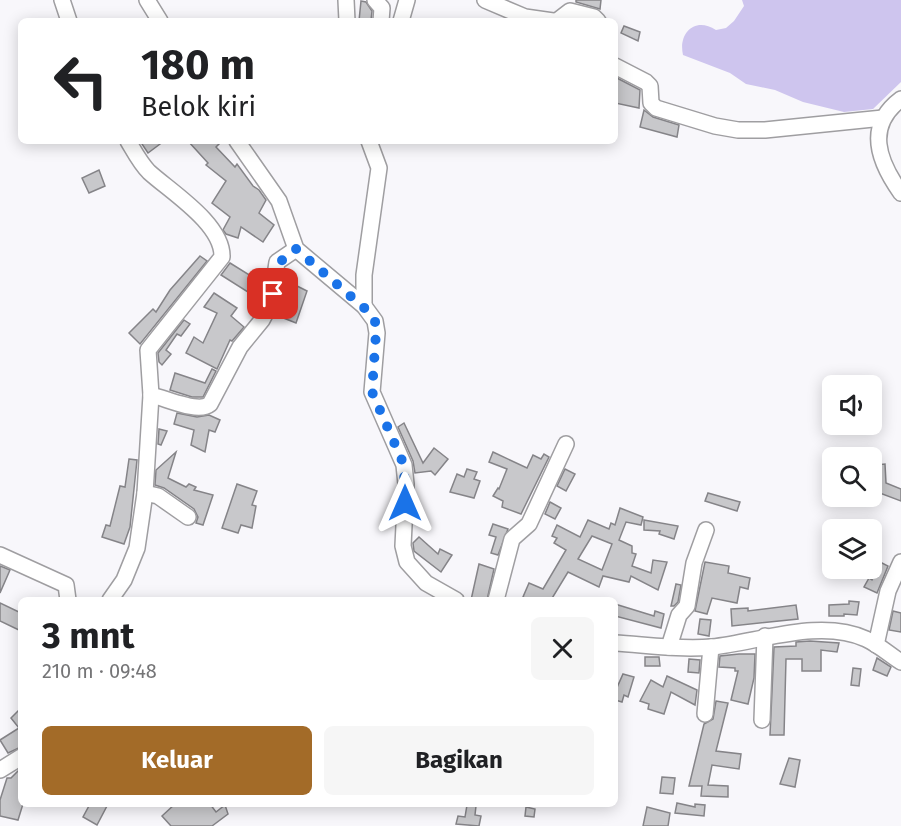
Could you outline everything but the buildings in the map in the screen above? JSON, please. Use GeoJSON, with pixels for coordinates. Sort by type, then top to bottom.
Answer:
{"type":"FeatureCollection","features":[{"type":"Feature","properties":{"kind":"street"},"geometry":{"type":"LineString","coordinates":[[62,0],[68,18]]}},
{"type":"Feature","properties":{"kind":"street"},"geometry":{"type":"LineString","coordinates":[[147,0],[158,18]]}},
{"type":"Feature","properties":{"kind":"street"},"geometry":{"type":"LineString","coordinates":[[346,0],[347,18]]}},
{"type":"Feature","properties":{"kind":"street"},"geometry":{"type":"LineString","coordinates":[[375,0],[382,8],[381,18]]}},
{"type":"Feature","properties":{"kind":"street"},"geometry":{"type":"LineString","coordinates":[[402,18],[407,0]]}},
{"type":"Feature","properties":{"kind":"street"},"geometry":{"type":"LineString","coordinates":[[485,0],[532,18]]}},
{"type":"Feature","properties":{"kind":"street"},"geometry":{"type":"LineString","coordinates":[[560,18],[570,11],[596,18]]}},
{"type":"Feature","properties":{"kind":"street"},"geometry":{"type":"LineString","coordinates":[[618,68],[650,86],[651,103],[656,108],[715,126],[765,130],[883,118]]}},
{"type":"Feature","properties":{"kind":"street"},"geometry":{"type":"LineString","coordinates":[[901,99],[888,109],[883,118],[878,140],[880,153],[901,193]]}},
{"type":"Feature","properties":{"kind":"street"},"geometry":{"type":"LineString","coordinates":[[112,597],[124,580],[136,555],[145,493],[152,395],[148,350],[217,267],[222,250],[217,236],[176,193],[142,165],[130,144]]}},
{"type":"Feature","properties":{"kind":"street"},"geometry":{"type":"LineString","coordinates":[[239,144],[279,201],[296,249],[364,306],[375,321],[374,401],[391,432],[404,465],[406,484],[403,546],[407,562],[426,583],[451,597]]}},
{"type":"Feature","properties":{"kind":"street"},"geometry":{"type":"LineString","coordinates":[[364,306],[364,275],[379,168],[370,144]]}},
{"type":"Feature","properties":{"kind":"street"},"geometry":{"type":"LineString","coordinates":[[152,395],[197,408],[210,404],[240,347],[262,320],[271,303],[277,262],[296,249]]}},
{"type":"Feature","properties":{"kind":"street"},"geometry":{"type":"LineString","coordinates":[[497,597],[512,539],[531,520],[566,444]]}},
{"type":"Feature","properties":{"kind":"street"},"geometry":{"type":"LineString","coordinates":[[145,493],[159,496],[188,517]]}},
{"type":"Feature","properties":{"kind":"street"},"geometry":{"type":"LineString","coordinates":[[669,647],[679,615],[687,606],[694,563],[706,530]]}},
{"type":"Feature","properties":{"kind":"street"},"geometry":{"type":"LineString","coordinates":[[0,555],[62,582],[67,589],[68,597]]}},
{"type":"Feature","properties":{"kind":"street"},"geometry":{"type":"LineString","coordinates":[[876,645],[888,591],[901,562]]}},
{"type":"Feature","properties":{"kind":"street"},"geometry":{"type":"LineString","coordinates":[[618,643],[711,647],[765,636],[833,632],[849,634],[876,645],[901,662]]}},
{"type":"Feature","properties":{"kind":"street"},"geometry":{"type":"LineString","coordinates":[[762,720],[765,636]]}},
{"type":"Feature","properties":{"kind":"street"},"geometry":{"type":"LineString","coordinates":[[705,714],[711,647]]}},
{"type":"Feature","properties":{"kind":"street"},"geometry":{"type":"LineString","coordinates":[[0,770],[18,759]]}},
{"type":"Feature","properties":{"kind":"shaded area"},"geometry":{"type":"Polygon","coordinates":[[[742,0],[901,0],[901,82],[873,109],[844,112],[803,102],[775,90],[746,84],[730,73],[683,55],[683,40],[690,29],[701,25],[716,30],[726,28],[744,6],[742,0]]]}},
{"type":"Feature","properties":{"kind":"route"},"geometry":{"type":"LineString","coordinates":[[273,294],[277,262],[296,249],[369,312],[375,321],[372,392],[404,465],[405,503]]}}]}
